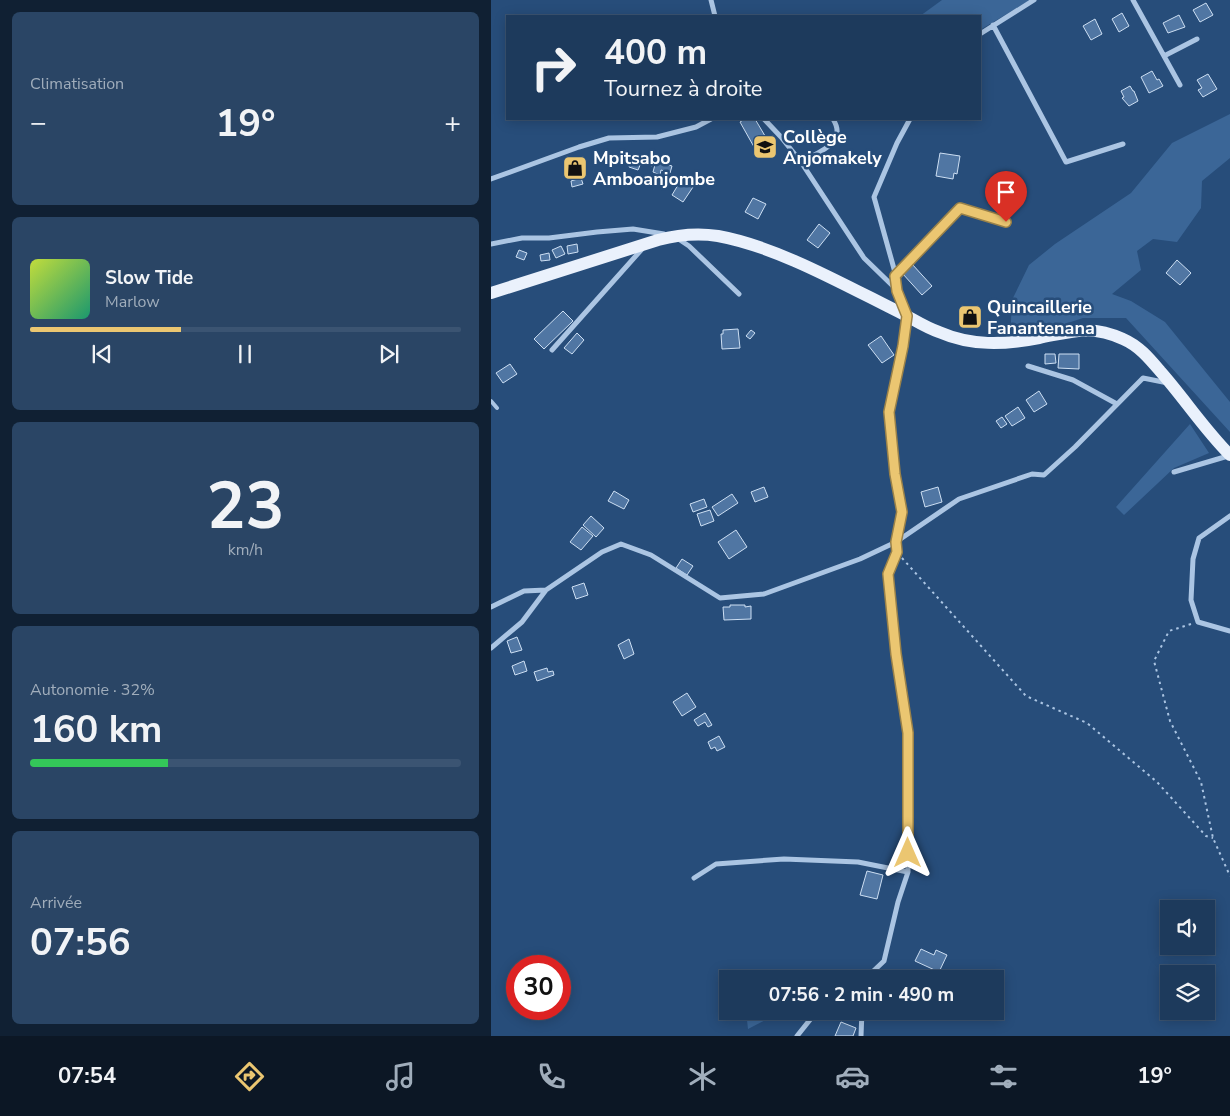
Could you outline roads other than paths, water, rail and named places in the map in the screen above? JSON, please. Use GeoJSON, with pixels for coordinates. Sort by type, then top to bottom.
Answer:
{"type":"FeatureCollection","features":[{"type":"Feature","properties":{"kind":"main road"},"geometry":{"type":"LineString","coordinates":[[491,293],[673,236],[717,236],[746,243],[806,267],[939,332],[972,342],[1010,342],[1079,330],[1109,334],[1124,340],[1142,351],[1171,384],[1215,441],[1230,455]]}},
{"type":"Feature","properties":{"kind":"street"},"geometry":{"type":"LineString","coordinates":[[711,0],[715,15]]}},
{"type":"Feature","properties":{"kind":"street"},"geometry":{"type":"LineString","coordinates":[[981,33],[1034,0]]}},
{"type":"Feature","properties":{"kind":"street"},"geometry":{"type":"LineString","coordinates":[[1133,0],[1180,85]]}},
{"type":"Feature","properties":{"kind":"street"},"geometry":{"type":"LineString","coordinates":[[993,25],[1066,162],[1123,144]]}},
{"type":"Feature","properties":{"kind":"street"},"geometry":{"type":"LineString","coordinates":[[1164,56],[1197,39]]}},
{"type":"Feature","properties":{"kind":"street"},"geometry":{"type":"LineString","coordinates":[[491,179],[609,138],[657,136],[697,127],[709,120]]}},
{"type":"Feature","properties":{"kind":"street"},"geometry":{"type":"LineString","coordinates":[[765,120],[801,162],[864,258],[897,291]]}},
{"type":"Feature","properties":{"kind":"street"},"geometry":{"type":"LineString","coordinates":[[801,162],[833,143],[838,136],[838,127],[834,120]]}},
{"type":"Feature","properties":{"kind":"street"},"geometry":{"type":"LineString","coordinates":[[874,970],[884,961],[897,902],[908,872],[908,733],[896,654],[888,574],[897,552],[896,542],[902,512],[895,474],[889,412],[903,346],[907,316],[897,291],[895,276],[874,197],[897,143],[909,120]]}},
{"type":"Feature","properties":{"kind":"street"},"geometry":{"type":"LineString","coordinates":[[895,276],[960,208],[1006,222]]}},
{"type":"Feature","properties":{"kind":"street"},"geometry":{"type":"LineString","coordinates":[[491,244],[522,238],[549,238],[633,229],[673,236],[689,246],[739,294]]}},
{"type":"Feature","properties":{"kind":"street"},"geometry":{"type":"LineString","coordinates":[[552,350],[646,244]]}},
{"type":"Feature","properties":{"kind":"street"},"geometry":{"type":"LineString","coordinates":[[1028,366],[1073,380],[1117,404]]}},
{"type":"Feature","properties":{"kind":"street"},"geometry":{"type":"LineString","coordinates":[[491,648],[522,622],[546,590],[602,552],[621,544],[651,555],[720,598],[764,594],[860,559],[896,542],[959,499],[1032,474],[1044,475],[1075,447],[1143,378],[1171,384]]}},
{"type":"Feature","properties":{"kind":"street"},"geometry":{"type":"LineString","coordinates":[[1174,472],[1230,455]]}},
{"type":"Feature","properties":{"kind":"street"},"geometry":{"type":"LineString","coordinates":[[1230,516],[1199,538],[1193,559],[1191,600],[1199,622],[1230,631]]}},
{"type":"Feature","properties":{"kind":"street"},"geometry":{"type":"LineString","coordinates":[[491,607],[524,591],[546,590]]}},
{"type":"Feature","properties":{"kind":"street"},"geometry":{"type":"LineString","coordinates":[[694,878],[716,864],[784,858],[858,862],[908,872]]}},
{"type":"Feature","properties":{"kind":"street"},"geometry":{"type":"LineString","coordinates":[[797,1036],[810,1020]]}},
{"type":"Feature","properties":{"kind":"street"},"geometry":{"type":"LineString","coordinates":[[861,1036],[862,1020]]}},
{"type":"Feature","properties":{"kind":"lane"},"geometry":{"type":"LineString","coordinates":[[491,402],[497,408]]}},
{"type":"Feature","properties":{"kind":"place","name":"Collège Anjomakely"},"geometry":{"type":"Point","coordinates":[765,147]}},
{"type":"Feature","properties":{"kind":"place","name":"Mpitsabo Amboanjombe"},"geometry":{"type":"Point","coordinates":[575,168]}},
{"type":"Feature","properties":{"kind":"place","name":"Quincaillerie Fanantenana"},"geometry":{"type":"Point","coordinates":[970,317]}}]}
